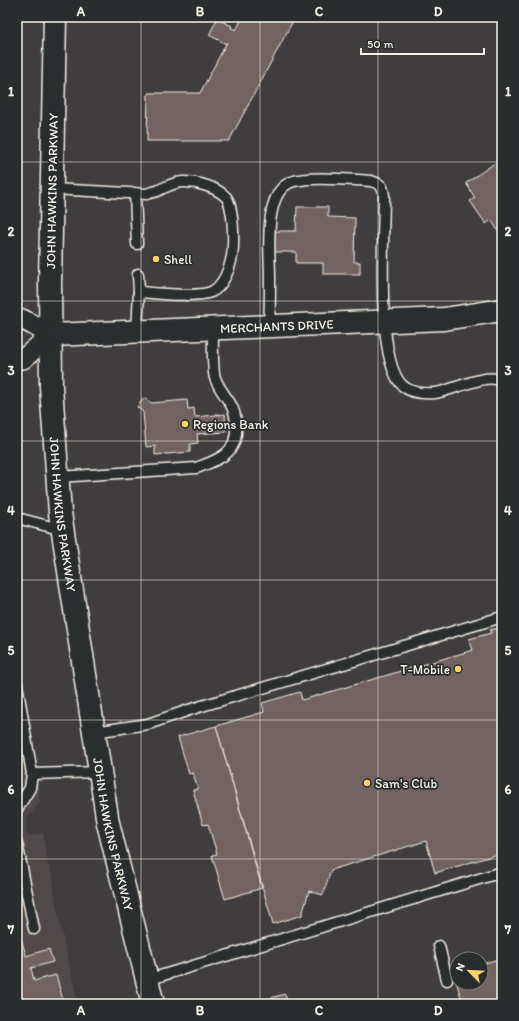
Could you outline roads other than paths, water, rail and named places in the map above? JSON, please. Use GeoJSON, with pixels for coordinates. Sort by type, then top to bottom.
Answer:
{"type":"FeatureCollection","features":[{"type":"Feature","properties":{"kind":"main road","name":"JOHN HAWKINS PARKWAY"},"geometry":{"type":"LineString","coordinates":[[55,17],[50,282],[51,387],[60,513],[108,823],[153,1004]]}},
{"type":"Feature","properties":{"kind":"main road","name":"MERCHANTS DRIVE"},"geometry":{"type":"LineString","coordinates":[[51,335],[384,322],[454,318],[502,310]]}},
{"type":"Feature","properties":{"kind":"street"},"geometry":{"type":"LineString","coordinates":[[17,319],[22,319],[51,335],[23,359],[17,359]]}},
{"type":"Feature","properties":{"kind":"lane"},"geometry":{"type":"LineString","coordinates":[[269,327],[269,224],[278,193],[288,183],[301,179],[371,181],[380,184],[383,187],[384,322],[388,351],[396,377],[402,386],[411,391],[435,393],[490,378],[502,381]]}},
{"type":"Feature","properties":{"kind":"lane"},"geometry":{"type":"LineString","coordinates":[[52,189],[147,194],[160,190],[172,183],[184,182],[202,185],[218,191],[227,198],[233,220],[232,256],[228,269],[220,285],[212,292],[200,295],[138,292]]}},
{"type":"Feature","properties":{"kind":"lane"},"geometry":{"type":"LineString","coordinates":[[135,193],[137,244]]}},
{"type":"Feature","properties":{"kind":"lane"},"geometry":{"type":"LineString","coordinates":[[137,332],[138,274]]}},
{"type":"Feature","properties":{"kind":"lane"},"geometry":{"type":"LineString","coordinates":[[58,477],[196,468],[217,460],[230,450],[237,436],[236,415],[215,377],[213,329]]}},
{"type":"Feature","properties":{"kind":"lane"},"geometry":{"type":"LineString","coordinates":[[17,518],[63,530]]}},
{"type":"Feature","properties":{"kind":"lane"},"geometry":{"type":"LineString","coordinates":[[94,732],[148,724],[195,708],[502,617]]}},
{"type":"Feature","properties":{"kind":"lane"},"geometry":{"type":"LineString","coordinates":[[17,684],[32,774],[30,788],[17,810]]}},
{"type":"Feature","properties":{"kind":"lane"},"geometry":{"type":"LineString","coordinates":[[32,774],[100,772]]}},
{"type":"Feature","properties":{"kind":"lane"},"geometry":{"type":"LineString","coordinates":[[17,843],[34,929]]}},
{"type":"Feature","properties":{"kind":"lane"},"geometry":{"type":"LineString","coordinates":[[147,980],[502,872]]}},
{"type":"Feature","properties":{"kind":"lane"},"geometry":{"type":"LineString","coordinates":[[439,946],[447,980]]}},
{"type":"Feature","properties":{"kind":"place","name":"Shell"},"geometry":{"type":"Point","coordinates":[156,259]}},
{"type":"Feature","properties":{"kind":"place","name":"Regions Bank"},"geometry":{"type":"Point","coordinates":[185,424]}},
{"type":"Feature","properties":{"kind":"place","name":"T-Mobile"},"geometry":{"type":"Point","coordinates":[458,669]}},
{"type":"Feature","properties":{"kind":"place","name":"Sam's Club"},"geometry":{"type":"Point","coordinates":[367,783]}}]}
